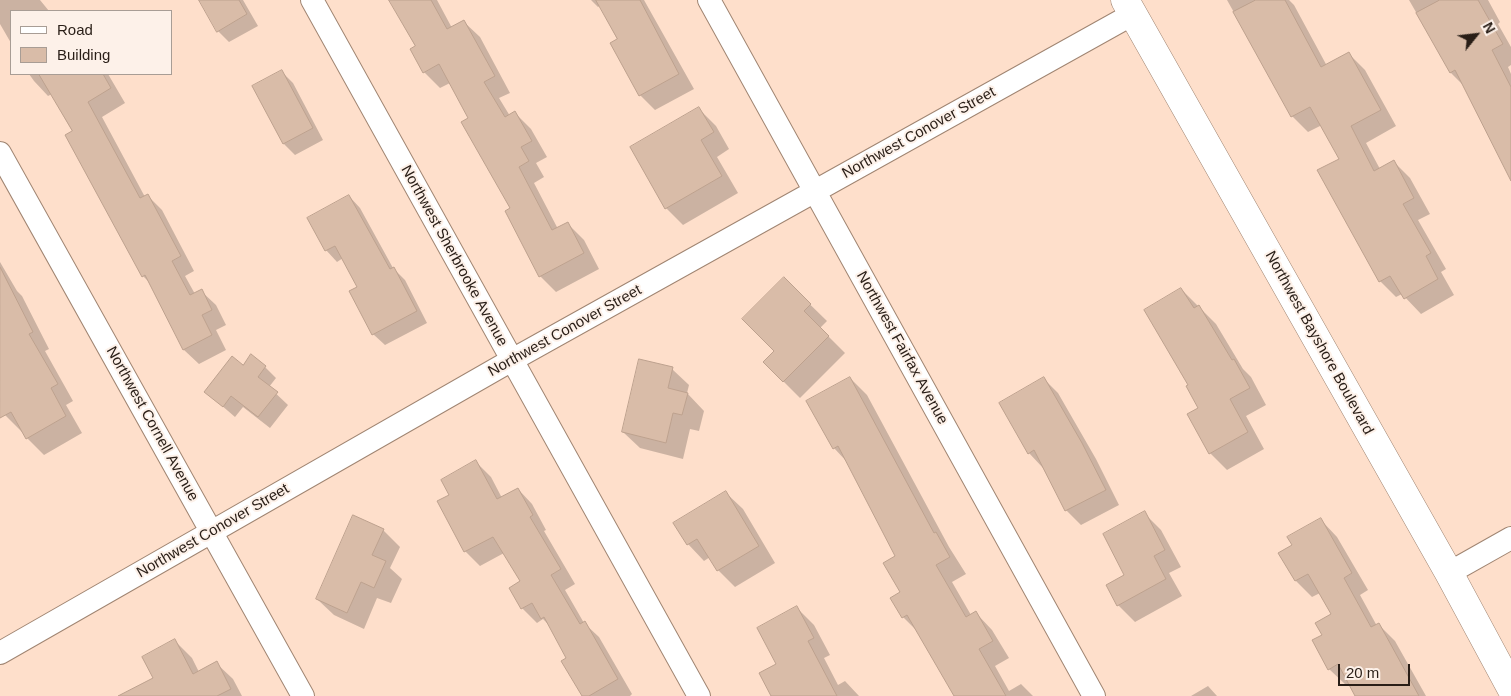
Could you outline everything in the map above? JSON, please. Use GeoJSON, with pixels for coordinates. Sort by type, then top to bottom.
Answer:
{"type":"FeatureCollection","features":[{"type":"Feature","properties":{"kind":"main road","name":"Northwest Bayshore Boulevard"},"geometry":{"type":"LineString","coordinates":[[1129,7],[1449,573],[1511,688]]}},
{"type":"Feature","properties":{"kind":"street","name":"Northwest Sherbrooke Avenue"},"geometry":{"type":"LineString","coordinates":[[312,0],[699,696]]}},
{"type":"Feature","properties":{"kind":"street","name":"Northwest Fairfax Avenue"},"geometry":{"type":"LineString","coordinates":[[708,0],[1094,696]]}},
{"type":"Feature","properties":{"kind":"street","name":"Northwest Conover Street"},"geometry":{"type":"LineString","coordinates":[[0,653],[512,360],[815,191],[1129,7]]}},
{"type":"Feature","properties":{"kind":"street","name":"Northwest Cornell Avenue"},"geometry":{"type":"LineString","coordinates":[[0,153],[302,696]]}},
{"type":"Feature","properties":{"kind":"street"},"geometry":{"type":"LineString","coordinates":[[1449,573],[1511,538]]}},
{"type":"Feature","properties":{"kind":"building"},"geometry":{"type":"Polygon","coordinates":[[[199,0],[239,0],[247,14],[217,32],[199,0]]]}},
{"type":"Feature","properties":{"kind":"building"},"geometry":{"type":"Polygon","coordinates":[[[389,0],[431,0],[447,29],[464,20],[495,76],[484,82],[505,117],[515,111],[532,141],[521,147],[529,161],[519,167],[552,230],[568,222],[584,253],[539,277],[505,211],[510,208],[461,122],[468,118],[439,64],[423,73],[410,49],[415,46],[389,0]]]}},
{"type":"Feature","properties":{"kind":"building"},"geometry":{"type":"Polygon","coordinates":[[[596,0],[640,0],[679,74],[639,96],[610,43],[617,39],[596,0]]]}},
{"type":"Feature","properties":{"kind":"building"},"geometry":{"type":"Polygon","coordinates":[[[1256,0],[1285,0],[1321,67],[1349,52],[1381,110],[1351,126],[1374,171],[1394,160],[1414,198],[1403,204],[1431,253],[1426,256],[1438,279],[1404,299],[1390,276],[1379,282],[1317,170],[1339,159],[1310,107],[1291,117],[1233,12],[1256,0]]]}},
{"type":"Feature","properties":{"kind":"building"},"geometry":{"type":"Polygon","coordinates":[[[1440,0],[1478,0],[1503,44],[1492,50],[1511,87],[1511,181],[1455,70],[1450,73],[1416,13],[1440,0]]]}},
{"type":"Feature","properties":{"kind":"building"},"geometry":{"type":"Polygon","coordinates":[[[282,70],[313,128],[283,144],[252,86],[282,70]]]}},
{"type":"Feature","properties":{"kind":"building"},"geometry":{"type":"Polygon","coordinates":[[[40,75],[104,75],[111,88],[88,102],[140,198],[148,194],[181,256],[172,261],[190,295],[202,289],[212,310],[202,315],[212,335],[183,350],[145,275],[142,277],[65,135],[72,131],[40,75]]]}},
{"type":"Feature","properties":{"kind":"building"},"geometry":{"type":"Polygon","coordinates":[[[699,107],[714,132],[701,140],[722,176],[665,209],[630,147],[699,107]]]}},
{"type":"Feature","properties":{"kind":"building"},"geometry":{"type":"Polygon","coordinates":[[[349,195],[390,269],[394,267],[417,311],[372,335],[349,291],[357,287],[335,246],[325,251],[307,218],[349,195]]]}},
{"type":"Feature","properties":{"kind":"building"},"geometry":{"type":"Polygon","coordinates":[[[0,267],[33,332],[29,334],[58,384],[51,388],[66,416],[26,439],[11,412],[0,418],[0,267]]]}},
{"type":"Feature","properties":{"kind":"building"},"geometry":{"type":"Polygon","coordinates":[[[784,277],[811,304],[804,311],[829,336],[783,382],[763,362],[774,351],[742,319],[784,277]]]}},
{"type":"Feature","properties":{"kind":"building"},"geometry":{"type":"Polygon","coordinates":[[[1181,288],[1194,308],[1199,305],[1232,360],[1234,359],[1250,388],[1230,399],[1248,432],[1209,454],[1187,414],[1198,408],[1186,386],[1188,385],[1144,310],[1181,288]]]}},
{"type":"Feature","properties":{"kind":"building"},"geometry":{"type":"Polygon","coordinates":[[[251,354],[266,366],[258,377],[278,392],[258,417],[231,396],[223,407],[204,392],[232,356],[243,365],[251,354]]]}},
{"type":"Feature","properties":{"kind":"building"},"geometry":{"type":"Polygon","coordinates":[[[639,359],[673,367],[668,388],[688,393],[682,415],[673,413],[666,443],[622,432],[639,359]]]}},
{"type":"Feature","properties":{"kind":"building"},"geometry":{"type":"Polygon","coordinates":[[[850,377],[934,533],[936,532],[950,557],[936,565],[966,617],[976,611],[993,641],[979,649],[1006,696],[954,696],[907,615],[902,618],[890,598],[900,592],[883,563],[895,556],[838,446],[833,449],[806,401],[850,377]]]}},
{"type":"Feature","properties":{"kind":"building"},"geometry":{"type":"Polygon","coordinates":[[[1044,377],[1082,443],[1106,490],[1065,511],[1034,450],[1028,454],[999,403],[1044,377]]]}},
{"type":"Feature","properties":{"kind":"building"},"geometry":{"type":"Polygon","coordinates":[[[476,460],[497,499],[518,488],[533,515],[530,517],[561,569],[551,575],[580,624],[585,621],[618,679],[589,696],[582,696],[561,661],[566,658],[544,617],[541,619],[532,603],[521,609],[509,588],[520,581],[493,537],[464,552],[437,501],[449,495],[441,480],[476,460]]]}},
{"type":"Feature","properties":{"kind":"building"},"geometry":{"type":"Polygon","coordinates":[[[726,491],[759,546],[717,571],[697,539],[687,545],[673,523],[726,491]]]}},
{"type":"Feature","properties":{"kind":"building"},"geometry":{"type":"Polygon","coordinates":[[[1145,511],[1165,550],[1154,556],[1166,579],[1117,606],[1106,585],[1124,575],[1103,534],[1145,511]]]}},
{"type":"Feature","properties":{"kind":"building"},"geometry":{"type":"Polygon","coordinates":[[[353,515],[384,529],[372,555],[386,561],[374,588],[361,582],[347,613],[316,599],[353,515]]]}},
{"type":"Feature","properties":{"kind":"building"},"geometry":{"type":"Polygon","coordinates":[[[1321,518],[1352,573],[1344,578],[1371,627],[1379,623],[1419,696],[1355,696],[1338,664],[1328,670],[1312,640],[1322,635],[1315,623],[1331,614],[1308,574],[1295,581],[1278,553],[1292,545],[1287,537],[1321,518]]]}},
{"type":"Feature","properties":{"kind":"building"},"geometry":{"type":"Polygon","coordinates":[[[797,606],[814,638],[808,641],[837,696],[771,696],[759,673],[776,664],[757,628],[797,606]]]}},
{"type":"Feature","properties":{"kind":"building"},"geometry":{"type":"Polygon","coordinates":[[[175,639],[193,674],[217,661],[231,689],[217,696],[118,696],[153,678],[142,657],[175,639]]]}}]}
